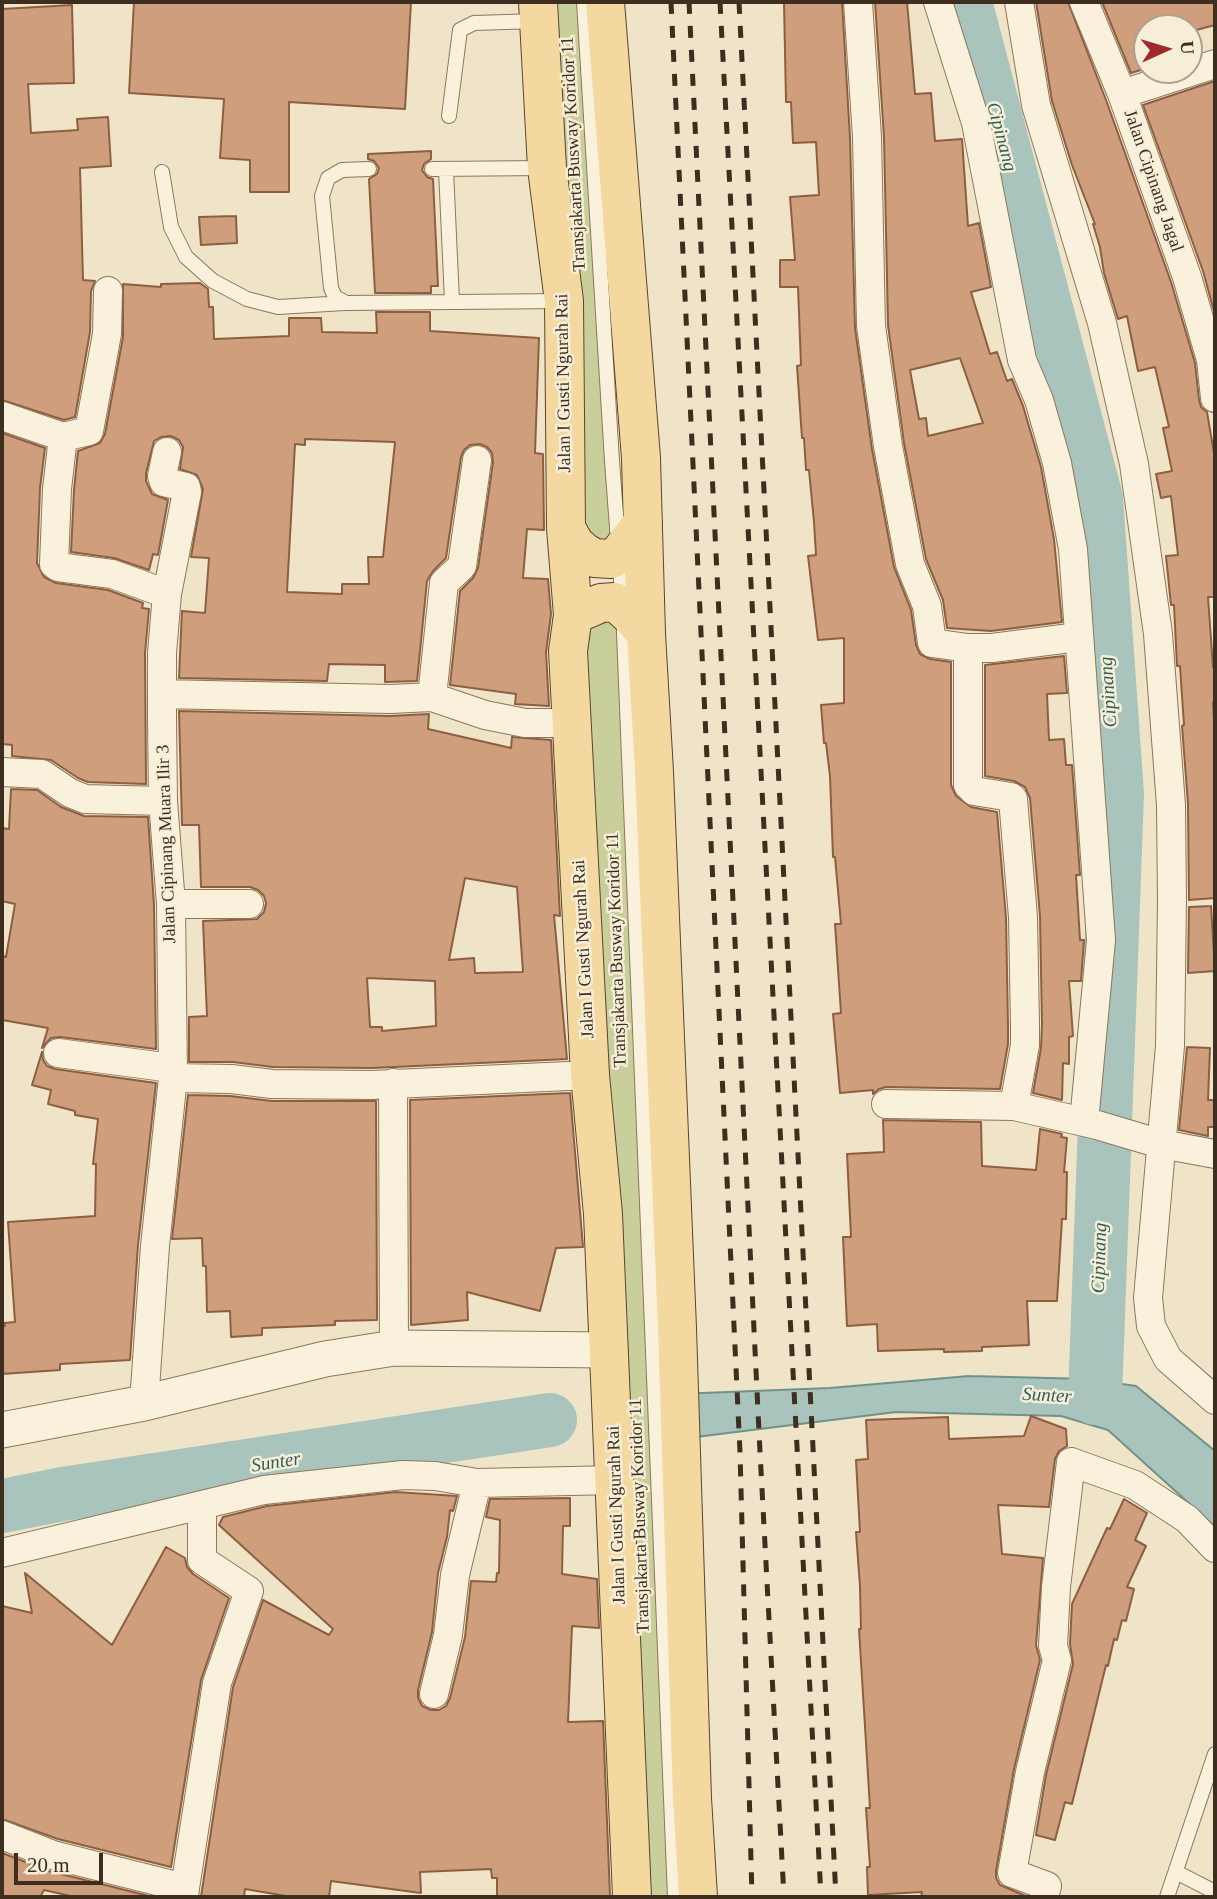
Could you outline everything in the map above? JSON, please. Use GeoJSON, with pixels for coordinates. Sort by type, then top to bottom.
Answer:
{"type":"FeatureCollection","features":[{"type":"Feature","properties":{"kind":"main road"},"geometry":{"type":"LineString","coordinates":[[605,2],[641,458],[643,522],[634,621],[654,772],[664,1332],[670,1497],[698,1897]]}},
{"type":"Feature","properties":{"kind":"main road","name":"Jalan I Gusti Ngurah Rai"},"geometry":{"type":"LineString","coordinates":[[539,11],[547,168],[564,301],[566,528],[573,615],[568,651],[590,1075],[603,1214],[632,1897]]}},
{"type":"Feature","properties":{"kind":"main road"},"geometry":{"type":"LineString","coordinates":[[566,528],[575,544],[594,558],[611,559],[618,555],[643,522]]}},
{"type":"Feature","properties":{"kind":"main road"},"geometry":{"type":"LineString","coordinates":[[573,615],[601,603],[615,602],[634,621]]}},
{"type":"Feature","properties":{"kind":"street"},"geometry":{"type":"LineString","coordinates":[[858,2],[867,137],[871,326],[875,368],[910,564],[927,606],[930,641],[933,644],[968,648],[992,648],[1078,637]]}},
{"type":"Feature","properties":{"kind":"street"},"geometry":{"type":"LineString","coordinates":[[939,2],[976,123],[1022,360],[1039,400],[1057,463],[1073,549],[1101,940],[1090,1123]]}},
{"type":"Feature","properties":{"kind":"street"},"geometry":{"type":"LineString","coordinates":[[1019,2],[1036,105],[1102,323],[1132,451],[1158,634],[1171,805],[1170,1046],[1150,1140],[1147,1298],[1151,1326],[1168,1359],[1215,1400]]}},
{"type":"Feature","properties":{"kind":"street","name":"Jalan Cipinang Jagal"},"geometry":{"type":"LineString","coordinates":[[1084,2],[1122,94],[1187,277],[1213,360],[1215,398]]}},
{"type":"Feature","properties":{"kind":"street"},"geometry":{"type":"LineString","coordinates":[[1122,94],[1215,64]]}},
{"type":"Feature","properties":{"kind":"street"},"geometry":{"type":"LineString","coordinates":[[2,416],[64,437],[89,431],[107,334],[108,291]]}},
{"type":"Feature","properties":{"kind":"street"},"geometry":{"type":"LineString","coordinates":[[64,437],[57,489],[54,564],[58,567],[112,574],[167,594]]}},
{"type":"Feature","properties":{"kind":"street","name":"Jalan Cipinang Muara Ilir 3"},"geometry":{"type":"LineString","coordinates":[[144,1403],[155,1246],[173,1073],[171,904],[163,801],[162,694],[167,594],[187,492],[186,487],[164,482],[162,476],[167,452]]}},
{"type":"Feature","properties":{"kind":"street"},"geometry":{"type":"LineString","coordinates":[[432,696],[444,583],[462,566],[477,460]]}},
{"type":"Feature","properties":{"kind":"street"},"geometry":{"type":"LineString","coordinates":[[968,648],[968,785],[974,791],[1013,799],[1023,917],[1025,1024],[1025,1045],[1014,1106]]}},
{"type":"Feature","properties":{"kind":"street"},"geometry":{"type":"LineString","coordinates":[[162,694],[390,699],[432,696],[485,715],[525,723],[572,723]]}},
{"type":"Feature","properties":{"kind":"street"},"geometry":{"type":"LineString","coordinates":[[2,772],[42,774],[69,793],[85,799],[163,801]]}},
{"type":"Feature","properties":{"kind":"street"},"geometry":{"type":"LineString","coordinates":[[171,904],[249,904]]}},
{"type":"Feature","properties":{"kind":"street"},"geometry":{"type":"LineString","coordinates":[[58,1053],[173,1073],[272,1084],[393,1083],[590,1075]]}},
{"type":"Feature","properties":{"kind":"street"},"geometry":{"type":"LineString","coordinates":[[393,1083],[394,1348]]}},
{"type":"Feature","properties":{"kind":"street"},"geometry":{"type":"LineString","coordinates":[[886,1104],[1014,1106],[1215,1154]]}},
{"type":"Feature","properties":{"kind":"street"},"geometry":{"type":"LineString","coordinates":[[2,1430],[144,1403],[325,1359],[394,1348],[609,1350]]}},
{"type":"Feature","properties":{"kind":"street"},"geometry":{"type":"LineString","coordinates":[[1044,1897],[1047,1886],[1012,1873],[1030,1772],[1057,1660],[1053,1646],[1056,1587],[1071,1462],[1135,1485],[1187,1519],[1215,1548]]}},
{"type":"Feature","properties":{"kind":"street"},"geometry":{"type":"LineString","coordinates":[[2,1553],[264,1490],[392,1476],[435,1476],[477,1483],[616,1480]]}},
{"type":"Feature","properties":{"kind":"street"},"geometry":{"type":"LineString","coordinates":[[434,1694],[448,1635],[455,1575],[477,1483]]}},
{"type":"Feature","properties":{"kind":"street"},"geometry":{"type":"LineString","coordinates":[[2,1835],[53,1855],[185,1893],[217,1683],[249,1591],[202,1560],[202,1505]]}},
{"type":"Feature","properties":{"kind":"lane","name":"Transjakarta Busway Koridor 11"},"geometry":{"type":"LineString","coordinates":[[584,2],[618,555],[634,621]]}},
{"type":"Feature","properties":{"kind":"lane"},"geometry":{"type":"LineString","coordinates":[[449,116],[460,30],[474,23],[539,11]]}},
{"type":"Feature","properties":{"kind":"lane"},"geometry":{"type":"LineString","coordinates":[[452,302],[439,170],[547,168]]}},
{"type":"Feature","properties":{"kind":"lane"},"geometry":{"type":"LineString","coordinates":[[346,303],[335,297],[331,288],[322,196],[328,178],[342,170],[369,169]]}},
{"type":"Feature","properties":{"kind":"lane"},"geometry":{"type":"LineString","coordinates":[[162,172],[171,227],[186,257],[213,281],[247,299],[278,307],[346,303],[564,301]]}},
{"type":"Feature","properties":{"kind":"lane","name":"Transjakarta Busway Koridor 11"},"geometry":{"type":"LineString","coordinates":[[670,1497],[675,1897]]}},
{"type":"Feature","properties":{"kind":"lane"},"geometry":{"type":"LineString","coordinates":[[1167,1897],[1215,1754]]}},
{"type":"Feature","properties":{"kind":"lane"},"geometry":{"type":"LineString","coordinates":[[1176,1872],[1215,1892]]}},
{"type":"Feature","properties":{"kind":"green space"},"geometry":{"type":"Polygon","coordinates":[[[538,2],[584,2],[618,555],[584,552],[538,2]]]}},
{"type":"Feature","properties":{"kind":"green space"},"geometry":{"type":"Polygon","coordinates":[[[623,608],[675,1897],[632,1897],[581,613],[623,608]]]}},
{"type":"Feature","properties":{"kind":"water"},"geometry":{"type":"Polygon","coordinates":[[[969,1376],[1088,1379],[1136,1386],[1215,1451],[1215,1527],[1108,1430],[1061,1416],[896,1412],[680,1439],[677,1394],[830,1388],[969,1376]]]}},
{"type":"Feature","properties":{"kind":"building"},"geometry":{"type":"Polygon","coordinates":[[[134,2],[411,2],[405,109],[289,102],[289,192],[250,192],[250,160],[220,158],[224,99],[129,93],[134,2]]]}},
{"type":"Feature","properties":{"kind":"building"},"geometry":{"type":"Polygon","coordinates":[[[784,2],[842,2],[850,138],[855,328],[872,449],[894,567],[911,610],[916,645],[920,654],[930,659],[951,662],[951,785],[956,796],[971,807],[997,812],[1006,918],[1008,1024],[1008,1044],[1000,1089],[886,1087],[873,1094],[873,1090],[840,1093],[833,1014],[841,1013],[835,924],[841,924],[833,857],[830,776],[821,705],[844,703],[844,638],[818,640],[808,556],[816,555],[814,522],[809,470],[806,470],[802,438],[797,366],[801,365],[798,287],[780,287],[780,260],[795,260],[790,197],[819,195],[816,142],[793,143],[791,102],[786,102],[784,2]]]}},
{"type":"Feature","properties":{"kind":"building"},"geometry":{"type":"Polygon","coordinates":[[[875,2],[907,2],[915,94],[931,93],[935,141],[962,139],[968,226],[979,223],[991,287],[971,292],[990,354],[997,352],[1007,381],[1012,379],[1023,406],[1041,467],[1054,539],[1062,622],[991,631],[947,628],[943,600],[926,559],[904,443],[888,325],[884,137],[875,2]],[[960,358],[910,370],[919,419],[926,418],[928,436],[983,423],[960,358]]]}},
{"type":"Feature","properties":{"kind":"building"},"geometry":{"type":"Polygon","coordinates":[[[1036,2],[1068,2],[1171,282],[1195,363],[1199,400],[1201,407],[1207,412],[1215,459],[1215,597],[1208,597],[1215,667],[1215,898],[1189,900],[1184,725],[1174,605],[1171,605],[1166,556],[1178,555],[1171,496],[1161,498],[1156,474],[1172,471],[1163,428],[1169,427],[1155,367],[1138,371],[1127,316],[1118,319],[1104,273],[1095,224],[1072,165],[1052,101],[1036,2]]]}},
{"type":"Feature","properties":{"kind":"building"},"geometry":{"type":"Polygon","coordinates":[[[1102,2],[1215,2],[1215,25],[1203,28],[1203,14],[1133,14],[1131,73],[1102,2]]]}},
{"type":"Feature","properties":{"kind":"building"},"geometry":{"type":"Polygon","coordinates":[[[72,5],[74,83],[28,84],[31,133],[78,130],[77,119],[108,117],[111,166],[80,168],[83,280],[95,281],[91,291],[90,332],[75,417],[64,420],[2,400],[2,9],[72,5]]]}},
{"type":"Feature","properties":{"kind":"building"},"geometry":{"type":"Polygon","coordinates":[[[1215,81],[1215,315],[1203,271],[1143,105],[1215,81]]]}},
{"type":"Feature","properties":{"kind":"building"},"geometry":{"type":"Polygon","coordinates":[[[431,151],[431,159],[424,164],[422,170],[427,177],[433,179],[438,286],[431,286],[431,293],[375,293],[369,179],[377,174],[379,168],[374,161],[368,159],[368,154],[431,151]]]}},
{"type":"Feature","properties":{"kind":"building"},"geometry":{"type":"Polygon","coordinates":[[[236,216],[237,243],[201,245],[199,217],[236,216]]]}},
{"type":"Feature","properties":{"kind":"building"},"geometry":{"type":"Polygon","coordinates":[[[200,283],[208,289],[209,307],[213,307],[214,339],[289,336],[289,318],[321,318],[322,332],[377,333],[376,312],[430,312],[430,331],[539,338],[535,453],[543,454],[544,530],[527,529],[523,578],[548,579],[551,614],[546,652],[549,706],[515,704],[516,694],[450,685],[460,591],[473,578],[478,568],[493,462],[492,453],[480,444],[470,445],[461,457],[446,558],[427,581],[417,681],[385,682],[385,665],[329,664],[327,681],[179,678],[182,611],[205,613],[209,558],[191,557],[203,489],[197,475],[180,469],[183,447],[179,440],[171,436],[154,441],[146,473],[146,481],[152,494],[168,500],[158,555],[153,554],[149,570],[114,558],[71,552],[78,451],[100,443],[105,434],[123,337],[123,284],[161,287],[161,284],[200,283]],[[305,439],[305,445],[295,444],[287,592],[342,594],[342,584],[369,584],[368,557],[383,557],[395,442],[305,439]]]}},
{"type":"Feature","properties":{"kind":"building"},"geometry":{"type":"Polygon","coordinates":[[[2,433],[45,448],[40,488],[37,563],[44,577],[56,583],[108,590],[143,603],[142,608],[149,609],[145,653],[146,784],[88,782],[51,760],[12,756],[12,745],[2,744],[2,433]]]}},
{"type":"Feature","properties":{"kind":"building"},"geometry":{"type":"Polygon","coordinates":[[[1064,656],[1067,693],[1047,694],[1049,740],[1064,739],[1066,765],[1072,765],[1080,875],[1076,875],[1080,940],[1084,940],[1081,981],[1069,981],[1073,1036],[1069,1037],[1069,1064],[1063,1063],[1062,1100],[1033,1093],[1041,1048],[1042,1024],[1040,916],[1030,798],[1025,787],[1014,781],[985,776],[985,665],[1064,656]]]}},
{"type":"Feature","properties":{"kind":"building"},"geometry":{"type":"Polygon","coordinates":[[[179,711],[390,716],[429,714],[428,729],[511,748],[512,737],[551,740],[560,916],[554,915],[567,1059],[372,1068],[273,1067],[233,1062],[189,1062],[189,1017],[207,1016],[203,921],[257,919],[264,912],[266,903],[258,890],[250,887],[201,887],[199,825],[182,825],[179,711]],[[465,878],[449,960],[474,958],[475,973],[523,972],[517,887],[465,878]],[[367,978],[370,1027],[382,1027],[382,1031],[436,1026],[435,981],[367,978]]]}},
{"type":"Feature","properties":{"kind":"building"},"geometry":{"type":"Polygon","coordinates":[[[11,789],[37,790],[61,807],[84,816],[148,817],[154,905],[156,1049],[60,1037],[51,1038],[42,1048],[48,1028],[2,1020],[2,956],[6,957],[15,904],[2,901],[2,828],[9,829],[11,789]]]}},
{"type":"Feature","properties":{"kind":"building"},"geometry":{"type":"Polygon","coordinates":[[[1211,906],[1215,971],[1188,973],[1189,907],[1211,906]]]}},
{"type":"Feature","properties":{"kind":"building"},"geometry":{"type":"Polygon","coordinates":[[[1187,1047],[1210,1048],[1208,1100],[1215,1100],[1215,1127],[1208,1127],[1208,1136],[1179,1130],[1187,1047]]]}},
{"type":"Feature","properties":{"kind":"building"},"geometry":{"type":"Polygon","coordinates":[[[42,1052],[47,1066],[55,1069],[156,1083],[138,1245],[130,1360],[60,1364],[60,1370],[2,1374],[2,1326],[5,1326],[4,1323],[15,1322],[8,1222],[95,1216],[96,1164],[93,1164],[98,1119],[75,1115],[75,1111],[48,1104],[51,1090],[32,1085],[42,1052]]]}},
{"type":"Feature","properties":{"kind":"building"},"geometry":{"type":"Polygon","coordinates":[[[570,1093],[583,1247],[556,1248],[540,1311],[467,1292],[468,1320],[411,1325],[410,1100],[570,1093]]]}},
{"type":"Feature","properties":{"kind":"building"},"geometry":{"type":"Polygon","coordinates":[[[188,1095],[272,1101],[376,1101],[377,1320],[262,1328],[262,1335],[231,1337],[230,1311],[207,1312],[206,1266],[203,1266],[202,1238],[172,1239],[188,1095]]]}},
{"type":"Feature","properties":{"kind":"building"},"geometry":{"type":"Polygon","coordinates":[[[883,1120],[981,1122],[982,1166],[1036,1170],[1040,1129],[1062,1134],[1061,1137],[1067,1138],[1064,1172],[1067,1172],[1066,1219],[1062,1219],[1057,1301],[1027,1301],[1029,1345],[982,1347],[982,1351],[878,1351],[877,1324],[847,1326],[843,1237],[851,1237],[847,1154],[884,1152],[883,1120]]]}},
{"type":"Feature","properties":{"kind":"building"},"geometry":{"type":"Polygon","coordinates":[[[1031,1416],[1066,1429],[1067,1446],[1059,1451],[1055,1459],[1049,1507],[998,1505],[1002,1554],[1043,1558],[1036,1645],[1040,1660],[1014,1769],[996,1871],[1000,1885],[1028,1897],[921,1897],[922,1892],[868,1895],[867,1867],[870,1867],[866,1808],[870,1808],[856,1532],[860,1532],[856,1460],[868,1459],[866,1420],[948,1417],[949,1439],[1024,1436],[1031,1416]]]}},
{"type":"Feature","properties":{"kind":"building"},"geometry":{"type":"Polygon","coordinates":[[[396,1492],[457,1496],[453,1511],[450,1510],[447,1537],[438,1573],[432,1632],[418,1690],[422,1706],[431,1710],[446,1706],[450,1698],[465,1637],[471,1581],[496,1582],[499,1573],[500,1520],[486,1517],[490,1499],[570,1498],[570,1526],[563,1526],[562,1574],[597,1579],[599,1628],[572,1626],[568,1722],[603,1721],[610,1896],[497,1897],[497,1878],[492,1878],[491,1869],[420,1872],[421,1893],[331,1881],[329,1897],[292,1897],[245,1889],[244,1897],[201,1897],[233,1687],[263,1600],[329,1635],[333,1629],[219,1525],[223,1517],[267,1506],[396,1492]]]}},
{"type":"Feature","properties":{"kind":"building"},"geometry":{"type":"Polygon","coordinates":[[[1124,1499],[1147,1513],[1135,1540],[1146,1546],[1127,1587],[1134,1589],[1126,1621],[1122,1620],[1117,1640],[1114,1639],[1072,1804],[1065,1802],[1055,1840],[1036,1835],[1046,1775],[1073,1664],[1070,1644],[1072,1604],[1107,1528],[1110,1529],[1124,1499]]]}},
{"type":"Feature","properties":{"kind":"building"},"geometry":{"type":"Polygon","coordinates":[[[166,1547],[185,1558],[187,1567],[193,1574],[229,1598],[201,1680],[171,1867],[58,1839],[2,1819],[2,1606],[32,1613],[25,1573],[112,1645],[166,1547]]]}},
{"type":"Feature","properties":{"kind":"building"},"geometry":{"type":"Polygon","coordinates":[[[2,1853],[49,1871],[153,1897],[75,1897],[44,1890],[40,1897],[2,1897],[2,1853]]]}},
{"type":"Feature","properties":{"kind":"waterway","name":"Cipinang"},"geometry":{"type":"LineString","coordinates":[[965,2],[1096,498],[1117,794],[1095,1398]]}},
{"type":"Feature","properties":{"kind":"waterway","name":"Sunter"},"geometry":{"type":"LineString","coordinates":[[2,1506],[63,1494],[550,1420]]}},
{"type":"Feature","properties":{"kind":"railway"},"geometry":{"type":"LineString","coordinates":[[671,2],[740,1452],[752,1897]]}},
{"type":"Feature","properties":{"kind":"railway"},"geometry":{"type":"LineString","coordinates":[[689,2],[784,1897]]}},
{"type":"Feature","properties":{"kind":"railway"},"geometry":{"type":"LineString","coordinates":[[720,2],[821,1897]]}},
{"type":"Feature","properties":{"kind":"railway"},"geometry":{"type":"LineString","coordinates":[[739,2],[836,1897]]}}]}
